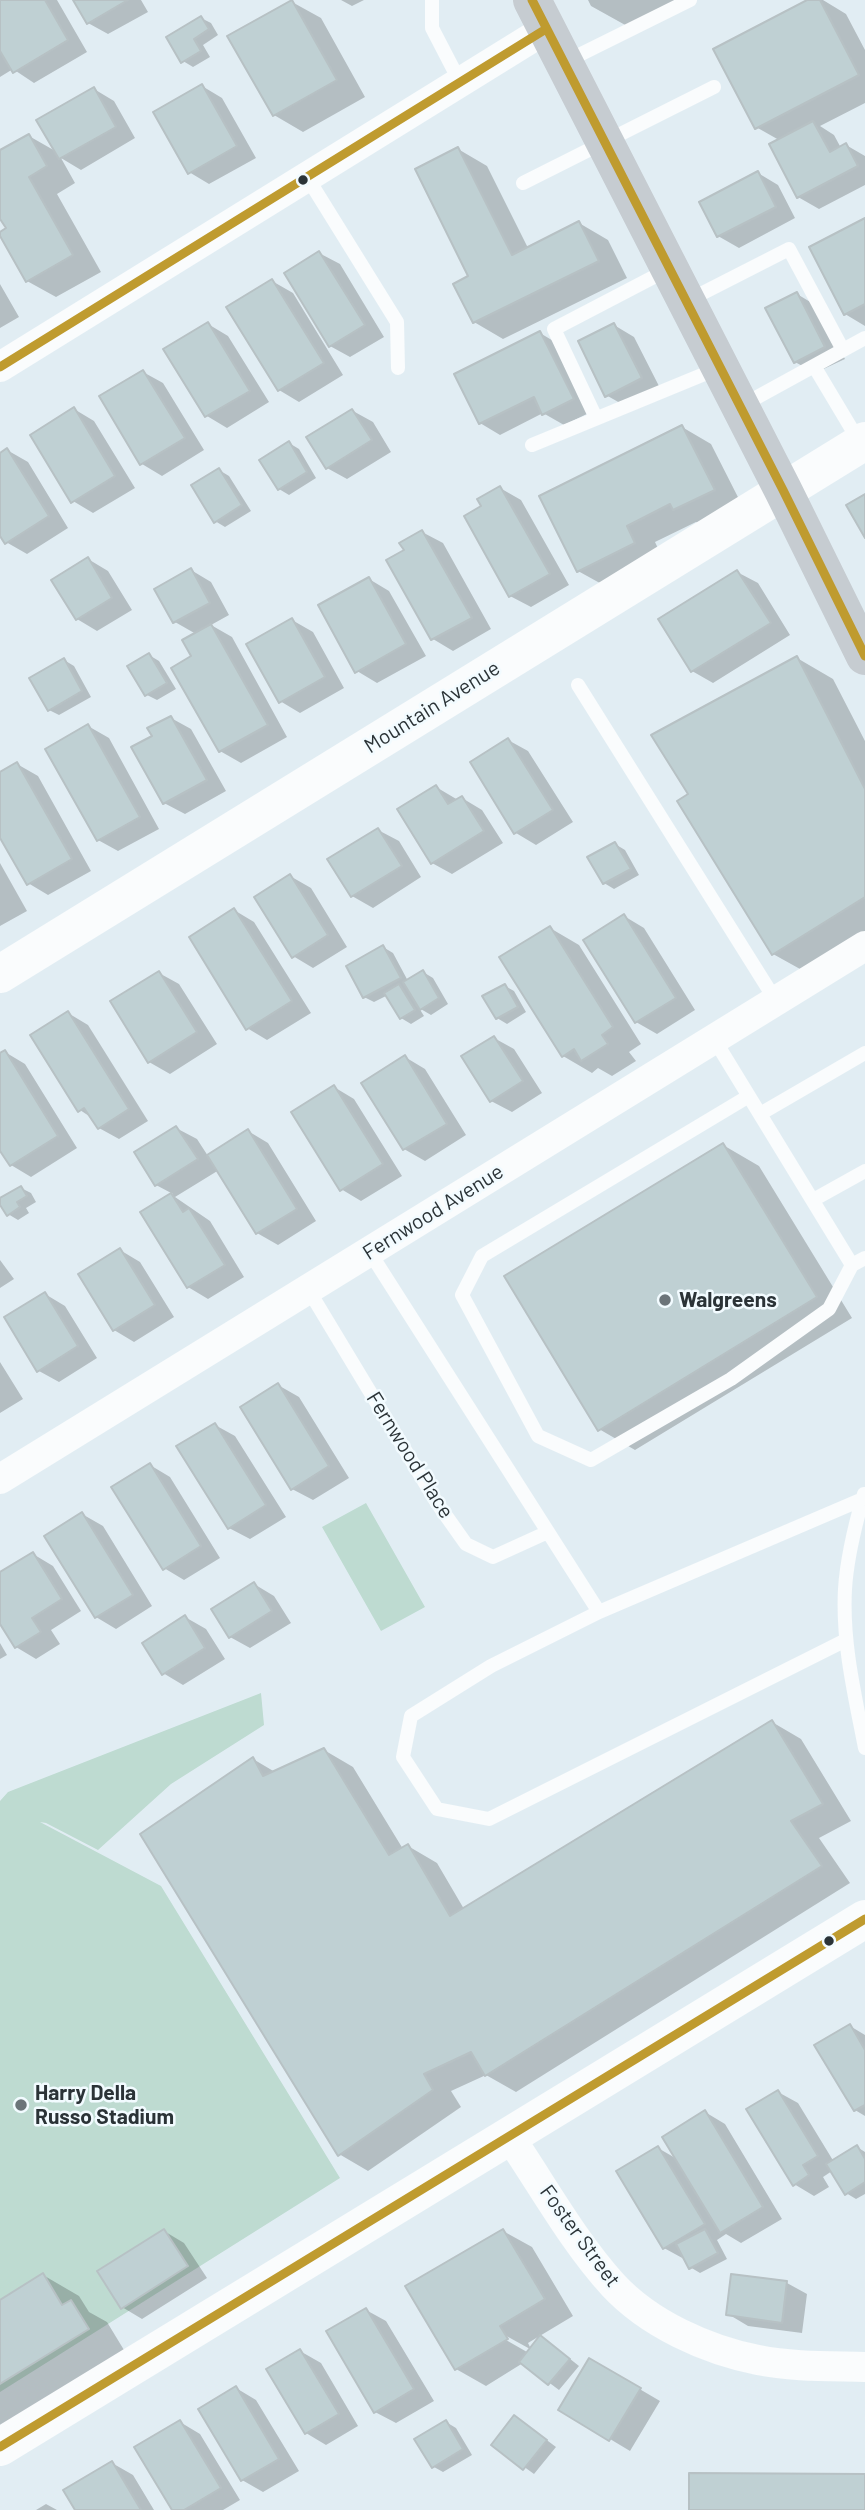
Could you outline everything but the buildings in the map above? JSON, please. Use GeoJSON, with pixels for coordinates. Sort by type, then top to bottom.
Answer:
{"type":"FeatureCollection","features":[{"type":"Feature","properties":{"kind":"main road"},"geometry":{"type":"LineString","coordinates":[[539,14],[865,656]]}},
{"type":"Feature","properties":{"kind":"main road","name":"Mountain Avenue"},"geometry":{"type":"LineString","coordinates":[[0,974],[863,442]]}},
{"type":"Feature","properties":{"kind":"main road"},"geometry":{"type":"LineString","coordinates":[[0,2446],[865,1919]]}},
{"type":"Feature","properties":{"kind":"street"},"geometry":{"type":"LineString","coordinates":[[0,367],[460,82],[539,14]]}},
{"type":"Feature","properties":{"kind":"street","name":"Fernwood Avenue"},"geometry":{"type":"LineString","coordinates":[[0,1479],[865,946]]}},
{"type":"Feature","properties":{"kind":"street","name":"Foster Street"},"geometry":{"type":"LineString","coordinates":[[509,2136],[593,2261],[625,2297],[662,2323],[717,2348],[760,2361],[865,2367]]}},
{"type":"Feature","properties":{"kind":"lane"},"geometry":{"type":"LineString","coordinates":[[432,0],[432,27],[460,82]]}},
{"type":"Feature","properties":{"kind":"lane"},"geometry":{"type":"LineString","coordinates":[[564,63],[690,0]]}},
{"type":"Feature","properties":{"kind":"lane"},"geometry":{"type":"LineString","coordinates":[[523,183],[714,87]]}},
{"type":"Feature","properties":{"kind":"lane"},"geometry":{"type":"LineString","coordinates":[[307,177],[397,322],[398,368]]}},
{"type":"Feature","properties":{"kind":"lane"},"geometry":{"type":"LineString","coordinates":[[596,418],[554,329],[789,249],[843,350]]}},
{"type":"Feature","properties":{"kind":"lane"},"geometry":{"type":"LineString","coordinates":[[740,407],[865,338]]}},
{"type":"Feature","properties":{"kind":"lane"},"geometry":{"type":"LineString","coordinates":[[814,366],[863,442]]}},
{"type":"Feature","properties":{"kind":"lane"},"geometry":{"type":"LineString","coordinates":[[532,445],[720,368]]}},
{"type":"Feature","properties":{"kind":"lane"},"geometry":{"type":"LineString","coordinates":[[578,685],[776,1001]]}},
{"type":"Feature","properties":{"kind":"lane"},"geometry":{"type":"LineString","coordinates":[[714,1039],[813,1200],[859,1261],[829,1309],[731,1379],[591,1460],[538,1436],[462,1295],[482,1256],[749,1096]]}},
{"type":"Feature","properties":{"kind":"lane"},"geometry":{"type":"LineString","coordinates":[[760,1114],[865,1053]]}},
{"type":"Feature","properties":{"kind":"lane"},"geometry":{"type":"LineString","coordinates":[[813,1200],[865,1171]]}},
{"type":"Feature","properties":{"kind":"lane"},"geometry":{"type":"LineString","coordinates":[[369,1251],[599,1612]]}},
{"type":"Feature","properties":{"kind":"lane","name":"Fernwood Place"},"geometry":{"type":"LineString","coordinates":[[308,1289],[437,1503],[466,1544],[494,1557],[548,1532]]}},
{"type":"Feature","properties":{"kind":"lane"},"geometry":{"type":"LineString","coordinates":[[846,1640],[489,1819],[437,1810],[403,1758],[411,1716],[491,1666],[599,1612],[864,1494]]}},
{"type":"Feature","properties":{"kind":"lane"},"geometry":{"type":"LineString","coordinates":[[864,1494],[848,1563],[845,1589],[846,1640],[865,1748]]}},
{"type":"Feature","properties":{"kind":"green space"},"geometry":{"type":"Polygon","coordinates":[[[366,1503],[425,1607],[381,1631],[322,1527],[366,1503]]]}},
{"type":"Feature","properties":{"kind":"green space"},"geometry":{"type":"Polygon","coordinates":[[[261,1693],[264,1725],[171,1784],[98,1850],[40,1822],[161,1886],[340,2178],[0,2392],[0,1801],[8,1792],[261,1693]]]}},
{"type":"Feature","properties":{"kind":"transit line"},"geometry":{"type":"LineString","coordinates":[[532,0],[865,656]]}},
{"type":"Feature","properties":{"kind":"transit line"},"geometry":{"type":"LineString","coordinates":[[0,367],[546,29]]}},
{"type":"Feature","properties":{"kind":"transit line"},"geometry":{"type":"LineString","coordinates":[[0,2447],[865,1919]]}},
{"type":"Feature","properties":{"kind":"place","name":"Walgreens"},"geometry":{"type":"Point","coordinates":[665,1300]}},
{"type":"Feature","properties":{"kind":"place","name":"Harry Della Russo Stadium"},"geometry":{"type":"Point","coordinates":[21,2105]}}]}
